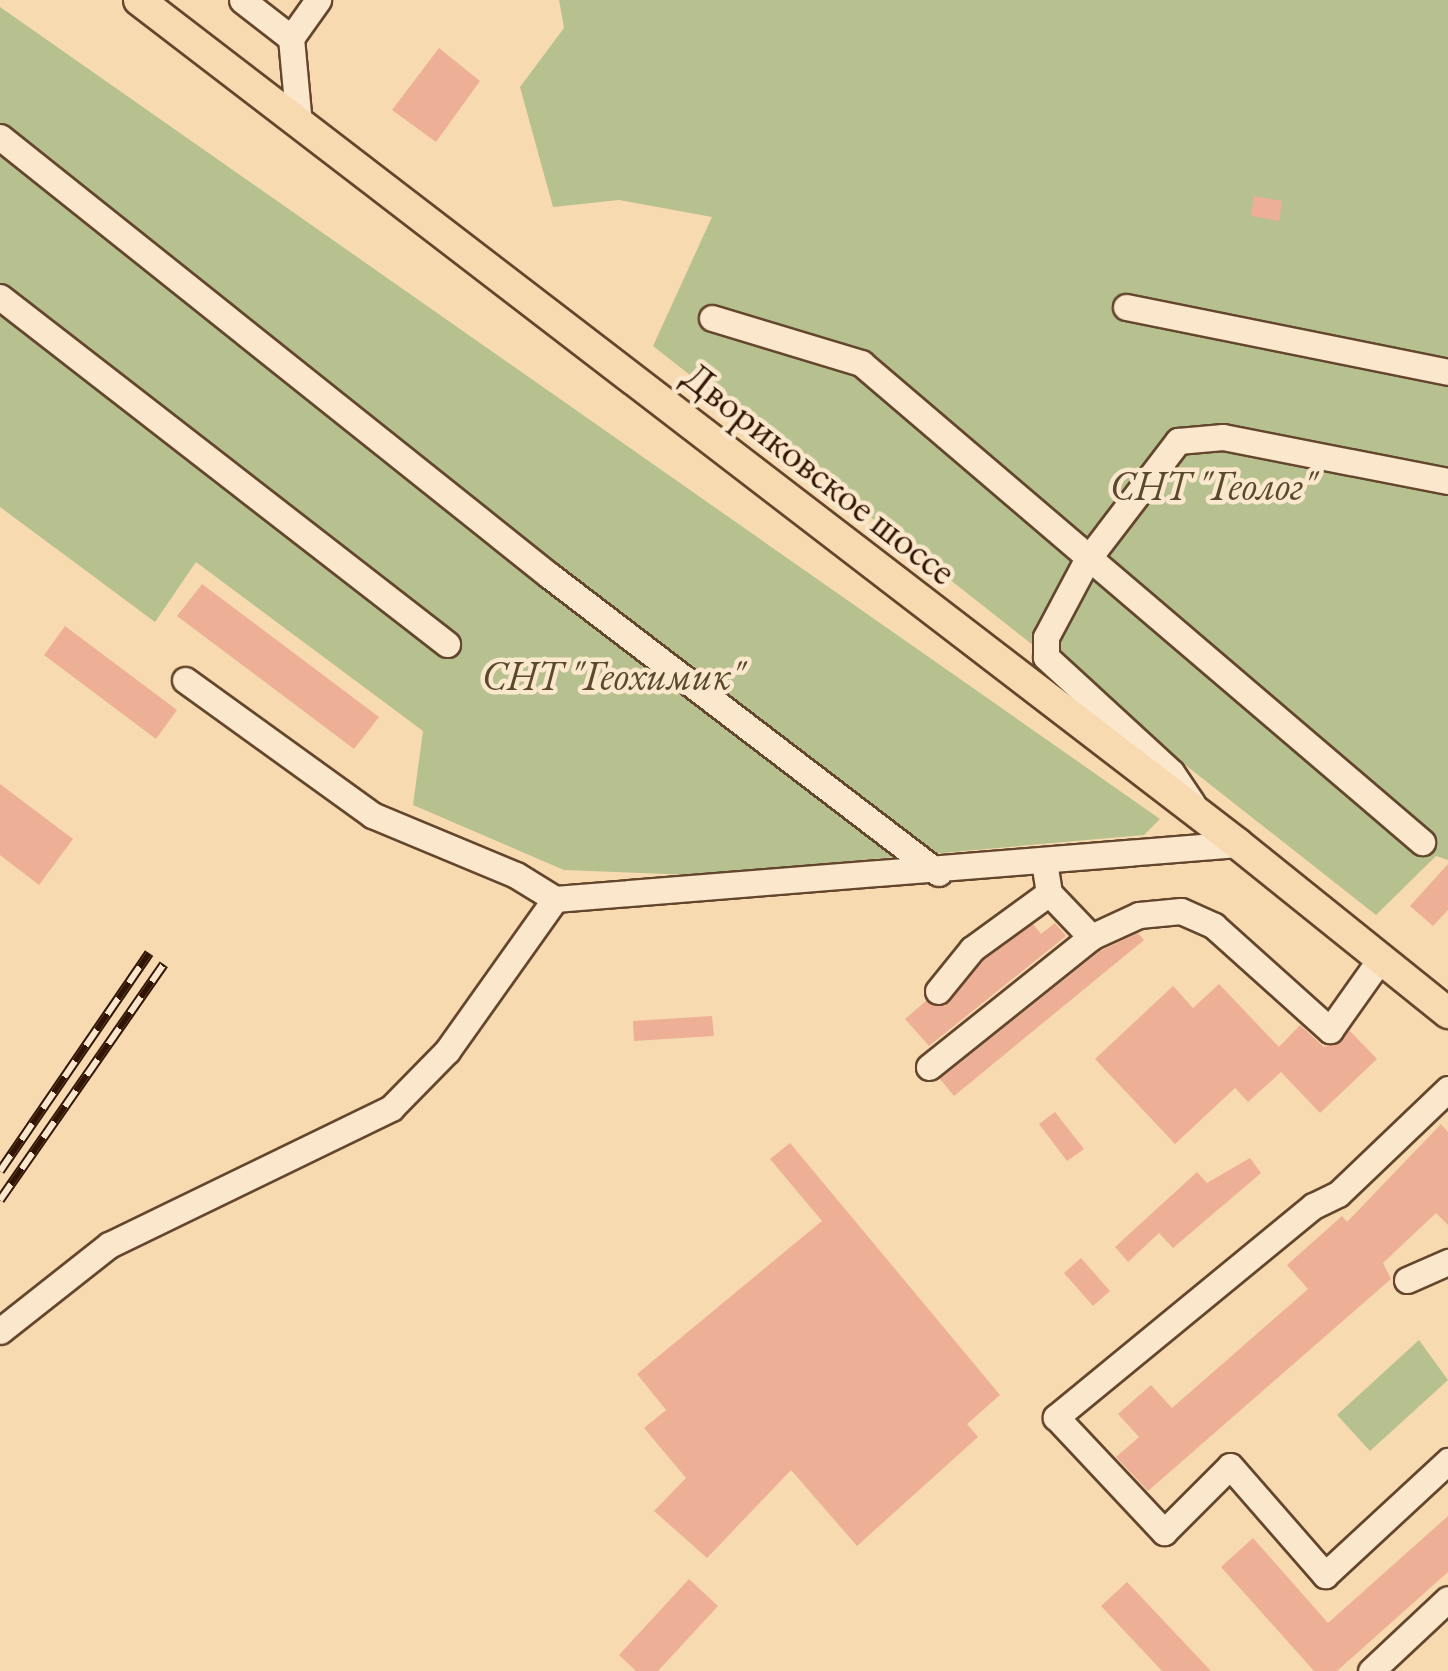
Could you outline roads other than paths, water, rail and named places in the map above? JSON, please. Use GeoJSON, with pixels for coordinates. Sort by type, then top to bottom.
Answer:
{"type":"FeatureCollection","features":[{"type":"Feature","properties":{"kind":"main road","name":"Двориковское шоссе"},"geometry":{"type":"LineString","coordinates":[[139,0],[1238,844],[1448,1013]]}},
{"type":"Feature","properties":{"kind":"street"},"geometry":{"type":"LineString","coordinates":[[242,0],[291,38]]}},
{"type":"Feature","properties":{"kind":"street"},"geometry":{"type":"LineString","coordinates":[[300,124],[291,38],[318,0]]}},
{"type":"Feature","properties":{"kind":"street"},"geometry":{"type":"LineString","coordinates":[[0,137],[550,576],[938,872]]}},
{"type":"Feature","properties":{"kind":"street"},"geometry":{"type":"LineString","coordinates":[[0,298],[447,644]]}},
{"type":"Feature","properties":{"kind":"street"},"geometry":{"type":"LineString","coordinates":[[1126,307],[1448,372]]}},
{"type":"Feature","properties":{"kind":"street"},"geometry":{"type":"LineString","coordinates":[[712,318],[861,363],[1087,560],[1422,842]]}},
{"type":"Feature","properties":{"kind":"street"},"geometry":{"type":"LineString","coordinates":[[1200,815],[1172,772],[1046,657],[1046,637],[1087,560],[1178,441],[1196,435],[1448,481]]}},
{"type":"Feature","properties":{"kind":"street"},"geometry":{"type":"LineString","coordinates":[[185,680],[372,815],[516,875],[555,898],[938,872],[1238,844]]}},
{"type":"Feature","properties":{"kind":"street"},"geometry":{"type":"LineString","coordinates":[[1044,863],[1050,893],[1091,937]]}},
{"type":"Feature","properties":{"kind":"street"},"geometry":{"type":"LineString","coordinates":[[938,991],[972,949],[1050,893]]}},
{"type":"Feature","properties":{"kind":"street"},"geometry":{"type":"LineString","coordinates":[[0,1331],[110,1245],[391,1108],[447,1051],[555,898]]}},
{"type":"Feature","properties":{"kind":"street"},"geometry":{"type":"LineString","coordinates":[[930,1066],[1091,937],[1139,915],[1196,916],[1330,1030],[1381,958]]}},
{"type":"Feature","properties":{"kind":"street"},"geometry":{"type":"LineString","coordinates":[[1448,1090],[1338,1194],[1314,1206],[1056,1417],[1164,1532],[1230,1466],[1325,1575],[1448,1461]]}},
{"type":"Feature","properties":{"kind":"street"},"geometry":{"type":"LineString","coordinates":[[1407,1280],[1448,1262]]}},
{"type":"Feature","properties":{"kind":"street"},"geometry":{"type":"LineString","coordinates":[[1371,1671],[1448,1598]]}},
{"type":"Feature","properties":{"kind":"railway"},"geometry":{"type":"LineString","coordinates":[[0,1171],[149,953]]}},
{"type":"Feature","properties":{"kind":"railway"},"geometry":{"type":"LineString","coordinates":[[0,1200],[164,964]]}},
{"type":"Feature","properties":{"kind":"park label","name":"СНТ \"Геолог\""},"geometry":{"type":"Point","coordinates":[1213,485]}},
{"type":"Feature","properties":{"kind":"park label","name":"СНТ \"Геохимик\""},"geometry":{"type":"Point","coordinates":[613,675]}}]}
